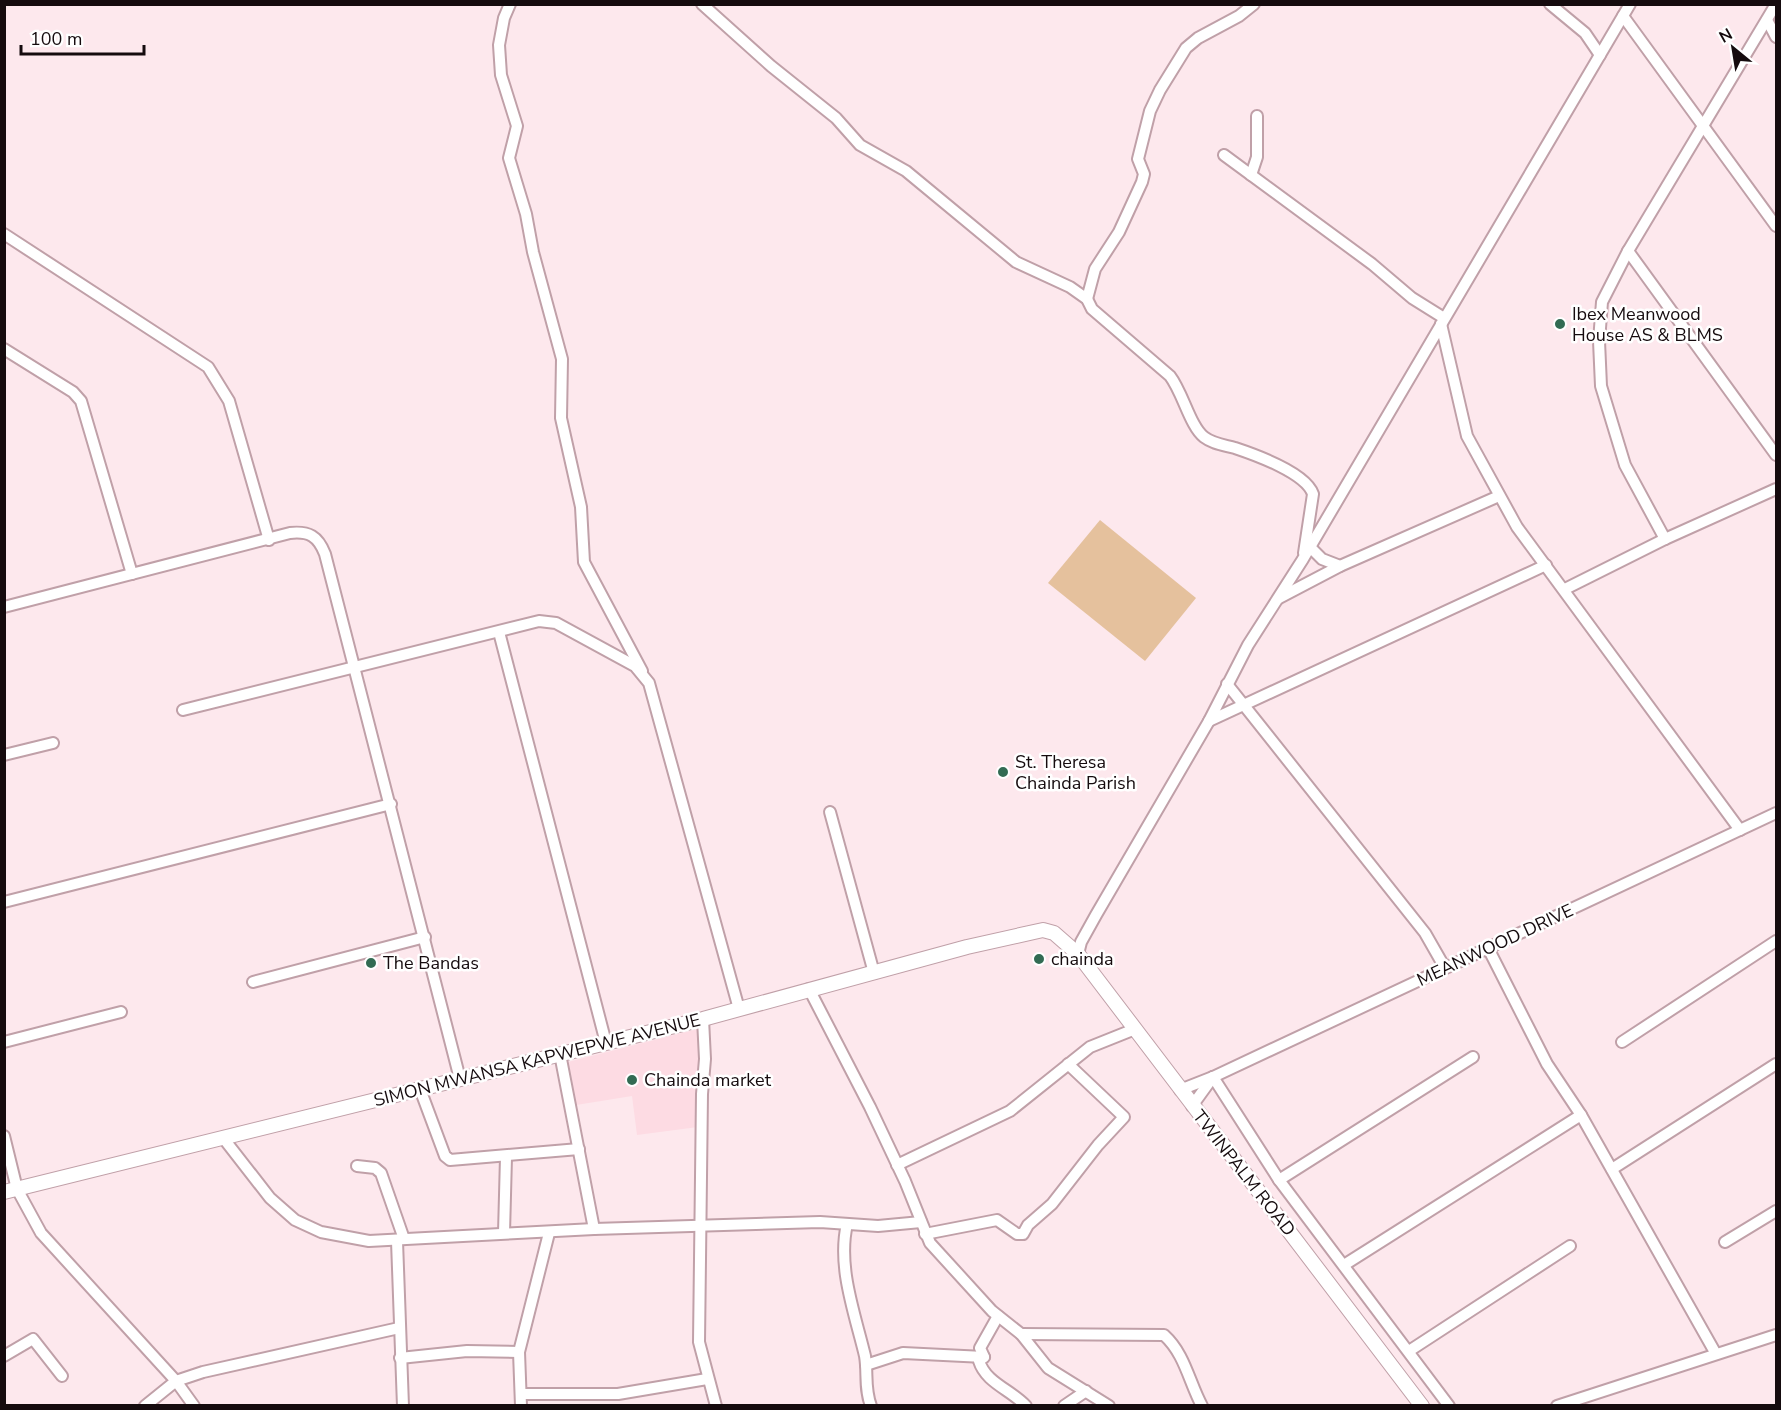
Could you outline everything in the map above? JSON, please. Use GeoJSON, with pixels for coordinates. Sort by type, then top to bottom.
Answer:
{"type":"FeatureCollection","features":[{"type":"Feature","properties":{"kind":"main road","name":"SIMON MWANSA KAPWEPWE AVENUE"},"geometry":{"type":"LineString","coordinates":[[11,1190],[703,1019],[1032,931],[1054,933],[1066,941]]}},
{"type":"Feature","properties":{"kind":"main road","name":"TWINPALM ROAD"},"geometry":{"type":"LineString","coordinates":[[1066,941],[1422,1406]]}},
{"type":"Feature","properties":{"kind":"street"},"geometry":{"type":"LineString","coordinates":[[510,4],[504,18],[499,45],[501,75],[517,126],[509,158],[526,214],[532,252],[562,359],[561,418],[581,507],[584,562],[649,683],[739,1009]]}},
{"type":"Feature","properties":{"kind":"street"},"geometry":{"type":"LineString","coordinates":[[702,4],[771,66],[836,118],[860,144],[906,171],[1016,262],[1070,287],[1087,299],[1092,309],[1170,376],[1179,388],[1197,430],[1204,437],[1215,443],[1255,455],[1305,481],[1313,494],[1303,559]]}},
{"type":"Feature","properties":{"kind":"street"},"geometry":{"type":"LineString","coordinates":[[1087,299],[1095,269],[1119,232],[1142,182],[1144,174],[1138,159],[1150,111],[1160,90],[1186,48],[1204,34],[1239,16],[1254,4]]}},
{"type":"Feature","properties":{"kind":"street"},"geometry":{"type":"LineString","coordinates":[[1550,4],[1585,33],[1600,55]]}},
{"type":"Feature","properties":{"kind":"street"},"geometry":{"type":"LineString","coordinates":[[1078,954],[1081,942],[1209,721],[1248,645],[1303,559],[1630,4]]}},
{"type":"Feature","properties":{"kind":"street"},"geometry":{"type":"LineString","coordinates":[[1665,539],[1625,465],[1601,386],[1599,341],[1602,302],[1628,251],[1776,4]]}},
{"type":"Feature","properties":{"kind":"street"},"geometry":{"type":"LineString","coordinates":[[1623,16],[1776,226]]}},
{"type":"Feature","properties":{"kind":"street"},"geometry":{"type":"LineString","coordinates":[[1767,20],[1776,37]]}},
{"type":"Feature","properties":{"kind":"street"},"geometry":{"type":"LineString","coordinates":[[1251,175],[1257,157],[1257,116]]}},
{"type":"Feature","properties":{"kind":"street"},"geometry":{"type":"LineString","coordinates":[[1224,155],[1372,264],[1443,321],[1467,436],[1517,527],[1565,589],[1740,830]]}},
{"type":"Feature","properties":{"kind":"street"},"geometry":{"type":"LineString","coordinates":[[4,234],[208,367],[229,400],[269,540]]}},
{"type":"Feature","properties":{"kind":"street"},"geometry":{"type":"LineString","coordinates":[[1628,251],[1776,455]]}},
{"type":"Feature","properties":{"kind":"street"},"geometry":{"type":"LineString","coordinates":[[4,349],[73,392],[81,400],[132,574]]}},
{"type":"Feature","properties":{"kind":"street"},"geometry":{"type":"LineString","coordinates":[[1565,589],[1665,539],[1776,489]]}},
{"type":"Feature","properties":{"kind":"street"},"geometry":{"type":"LineString","coordinates":[[1279,598],[1340,566],[1499,495]]}},
{"type":"Feature","properties":{"kind":"street"},"geometry":{"type":"LineString","coordinates":[[4,607],[290,533],[309,533],[322,545],[391,804],[460,1079]]}},
{"type":"Feature","properties":{"kind":"street"},"geometry":{"type":"LineString","coordinates":[[1310,547],[1322,558],[1340,566]]}},
{"type":"Feature","properties":{"kind":"street"},"geometry":{"type":"LineString","coordinates":[[1209,721],[1546,565]]}},
{"type":"Feature","properties":{"kind":"street"},"geometry":{"type":"LineString","coordinates":[[183,710],[539,621],[556,623],[634,666],[649,683]]}},
{"type":"Feature","properties":{"kind":"street"},"geometry":{"type":"LineString","coordinates":[[499,632],[606,1043]]}},
{"type":"Feature","properties":{"kind":"street"},"geometry":{"type":"LineString","coordinates":[[1227,684],[1425,933],[1445,968]]}},
{"type":"Feature","properties":{"kind":"street"},"geometry":{"type":"LineString","coordinates":[[4,755],[53,743]]}},
{"type":"Feature","properties":{"kind":"street"},"geometry":{"type":"LineString","coordinates":[[4,902],[391,804]]}},
{"type":"Feature","properties":{"kind":"street"},"geometry":{"type":"LineString","coordinates":[[830,812],[874,973]]}},
{"type":"Feature","properties":{"kind":"street","name":"MEANWOOD DRIVE"},"geometry":{"type":"LineString","coordinates":[[1180,1090],[1213,1077],[1776,813]]}},
{"type":"Feature","properties":{"kind":"street"},"geometry":{"type":"LineString","coordinates":[[253,982],[425,937]]}},
{"type":"Feature","properties":{"kind":"street"},"geometry":{"type":"LineString","coordinates":[[1622,1042],[1776,941]]}},
{"type":"Feature","properties":{"kind":"street"},"geometry":{"type":"LineString","coordinates":[[1488,948],[1546,1064],[1581,1115],[1716,1354]]}},
{"type":"Feature","properties":{"kind":"street"},"geometry":{"type":"LineString","coordinates":[[809,989],[897,1165],[926,1234],[939,1255],[998,1316],[1021,1334],[1048,1368],[1109,1406]]}},
{"type":"Feature","properties":{"kind":"street"},"geometry":{"type":"LineString","coordinates":[[4,1041],[121,1012]]}},
{"type":"Feature","properties":{"kind":"street"},"geometry":{"type":"LineString","coordinates":[[703,1019],[705,1059],[699,1342],[716,1406]]}},
{"type":"Feature","properties":{"kind":"street"},"geometry":{"type":"LineString","coordinates":[[897,1165],[1010,1110],[1090,1047],[1135,1029]]}},
{"type":"Feature","properties":{"kind":"street"},"geometry":{"type":"LineString","coordinates":[[560,1054],[594,1229]]}},
{"type":"Feature","properties":{"kind":"street"},"geometry":{"type":"LineString","coordinates":[[1280,1180],[1473,1057]]}},
{"type":"Feature","properties":{"kind":"street"},"geometry":{"type":"LineString","coordinates":[[926,1234],[997,1220],[1017,1234],[1023,1234],[1028,1225],[1052,1204],[1098,1145],[1124,1117],[1068,1064]]}},
{"type":"Feature","properties":{"kind":"street"},"geometry":{"type":"LineString","coordinates":[[1612,1169],[1776,1064]]}},
{"type":"Feature","properties":{"kind":"street"},"geometry":{"type":"LineString","coordinates":[[1192,1106],[1213,1077],[1280,1180],[1449,1406]]}},
{"type":"Feature","properties":{"kind":"street"},"geometry":{"type":"LineString","coordinates":[[420,1089],[447,1158],[454,1161],[579,1149]]}},
{"type":"Feature","properties":{"kind":"street"},"geometry":{"type":"LineString","coordinates":[[1344,1265],[1581,1115]]}},
{"type":"Feature","properties":{"kind":"street"},"geometry":{"type":"LineString","coordinates":[[4,1136],[11,1190],[32,1220],[176,1381],[194,1406]]}},
{"type":"Feature","properties":{"kind":"street"},"geometry":{"type":"LineString","coordinates":[[224,1138],[270,1198],[295,1220],[337,1237],[382,1242],[504,1233],[549,1233],[701,1225],[820,1222],[878,1226],[921,1222]]}},
{"type":"Feature","properties":{"kind":"street"},"geometry":{"type":"LineString","coordinates":[[504,1233],[506,1157]]}},
{"type":"Feature","properties":{"kind":"street"},"geometry":{"type":"LineString","coordinates":[[357,1166],[375,1168],[381,1173],[400,1240],[399,1328],[403,1406]]}},
{"type":"Feature","properties":{"kind":"street"},"geometry":{"type":"LineString","coordinates":[[1725,1242],[1776,1210]]}},
{"type":"Feature","properties":{"kind":"street"},"geometry":{"type":"LineString","coordinates":[[847,1224],[843,1243],[852,1313],[866,1365],[866,1388],[871,1406]]}},
{"type":"Feature","properties":{"kind":"street"},"geometry":{"type":"LineString","coordinates":[[549,1233],[519,1352],[521,1400],[617,1400],[707,1379]]}},
{"type":"Feature","properties":{"kind":"street"},"geometry":{"type":"LineString","coordinates":[[1408,1351],[1570,1246]]}},
{"type":"Feature","properties":{"kind":"street"},"geometry":{"type":"LineString","coordinates":[[984,1357],[980,1348],[998,1316]]}},
{"type":"Feature","properties":{"kind":"street"},"geometry":{"type":"LineString","coordinates":[[145,1406],[176,1381],[245,1362],[399,1328]]}},
{"type":"Feature","properties":{"kind":"street"},"geometry":{"type":"LineString","coordinates":[[1021,1334],[1164,1335],[1171,1341],[1191,1374],[1202,1406]]}},
{"type":"Feature","properties":{"kind":"street"},"geometry":{"type":"LineString","coordinates":[[1557,1406],[1776,1335]]}},
{"type":"Feature","properties":{"kind":"street"},"geometry":{"type":"LineString","coordinates":[[4,1356],[33,1339],[62,1376]]}},
{"type":"Feature","properties":{"kind":"street"},"geometry":{"type":"LineString","coordinates":[[400,1358],[467,1351],[519,1352]]}},
{"type":"Feature","properties":{"kind":"street"},"geometry":{"type":"LineString","coordinates":[[866,1365],[903,1353],[984,1357]]}},
{"type":"Feature","properties":{"kind":"street"},"geometry":{"type":"LineString","coordinates":[[984,1357],[979,1361],[983,1374],[1018,1397],[1026,1406]]}},
{"type":"Feature","properties":{"kind":"street"},"geometry":{"type":"LineString","coordinates":[[1064,1406],[1086,1391]]}},
{"type":"Feature","properties":{"kind":"shaded area"},"geometry":{"type":"Polygon","coordinates":[[[1100,520],[1196,598],[1145,661],[1048,583],[1100,520]]]}},
{"type":"Feature","properties":{"kind":"shaded area","name":"Chainda market"},"geometry":{"type":"Polygon","coordinates":[[[698,1029],[698,1127],[637,1135],[632,1096],[570,1106],[564,1063],[698,1029]]]}},
{"type":"Feature","properties":{"kind":"place","name":"Ibex Meanwood House AS & BLMS"},"geometry":{"type":"Point","coordinates":[1560,324]}},
{"type":"Feature","properties":{"kind":"place","name":"St. Theresa Chainda Parish"},"geometry":{"type":"Point","coordinates":[1003,772]}},
{"type":"Feature","properties":{"kind":"place","name":"chainda"},"geometry":{"type":"Point","coordinates":[1039,959]}},
{"type":"Feature","properties":{"kind":"place","name":"The Bandas"},"geometry":{"type":"Point","coordinates":[371,963]}},
{"type":"Feature","properties":{"kind":"place","name":"Chainda market"},"geometry":{"type":"Point","coordinates":[632,1080]}}]}
